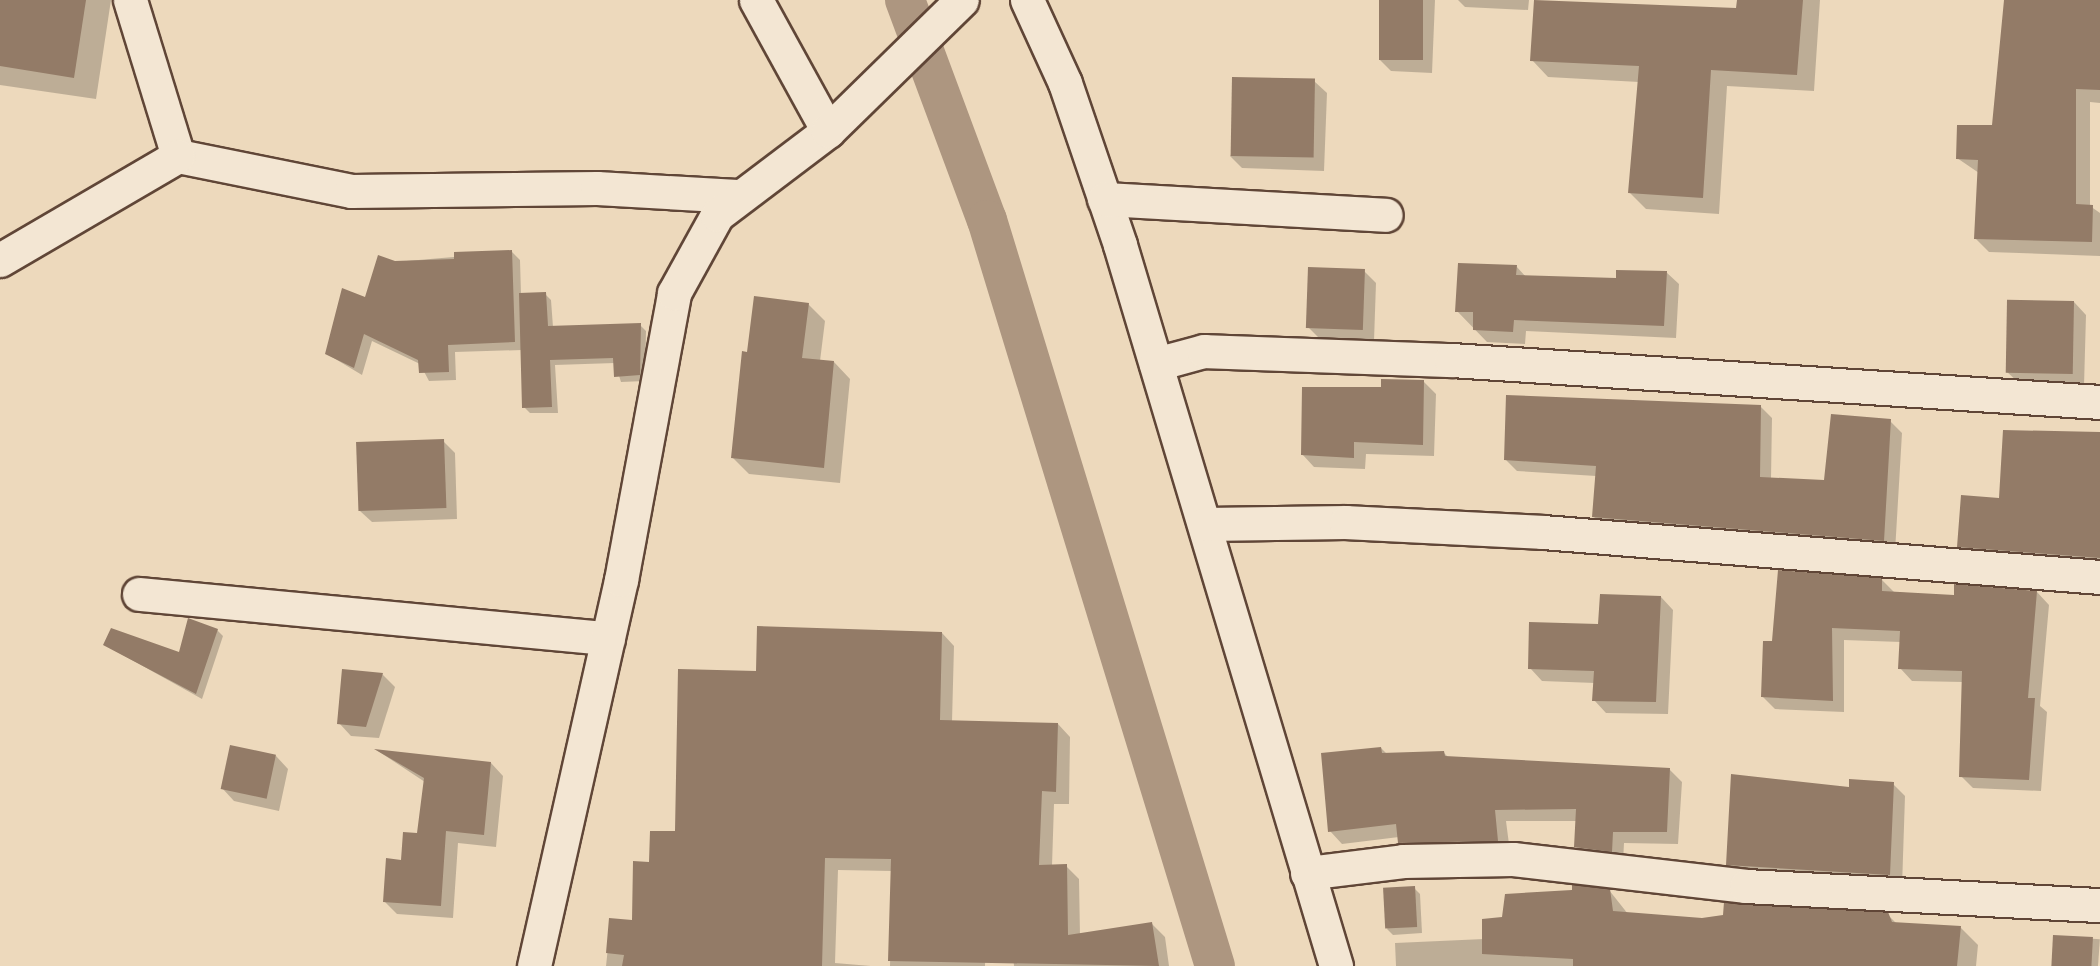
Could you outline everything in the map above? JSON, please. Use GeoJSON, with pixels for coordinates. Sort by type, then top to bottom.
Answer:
{"type":"FeatureCollection","features":[{"type":"Feature","properties":{"kind":"street"},"geometry":{"type":"LineString","coordinates":[[130,0],[178,156]]}},
{"type":"Feature","properties":{"kind":"street"},"geometry":{"type":"LineString","coordinates":[[756,0],[828,131]]}},
{"type":"Feature","properties":{"kind":"street"},"geometry":{"type":"LineString","coordinates":[[534,966],[608,638],[674,293],[717,215],[737,196],[828,131],[962,0]]}},
{"type":"Feature","properties":{"kind":"street"},"geometry":{"type":"LineString","coordinates":[[1027,0],[1065,83],[1104,199],[1205,524],[1336,966]]}},
{"type":"Feature","properties":{"kind":"street"},"geometry":{"type":"LineString","coordinates":[[0,260],[178,156],[351,191],[597,188],[737,196]]}},
{"type":"Feature","properties":{"kind":"street"},"geometry":{"type":"LineString","coordinates":[[1104,199],[1386,215]]}},
{"type":"Feature","properties":{"kind":"street"},"geometry":{"type":"LineString","coordinates":[[1156,364],[1204,351],[1451,360],[2100,402]]}},
{"type":"Feature","properties":{"kind":"street"},"geometry":{"type":"LineString","coordinates":[[1205,524],[1346,522],[1543,532],[2100,577]]}},
{"type":"Feature","properties":{"kind":"street"},"geometry":{"type":"LineString","coordinates":[[139,594],[608,638]]}},
{"type":"Feature","properties":{"kind":"street"},"geometry":{"type":"LineString","coordinates":[[1307,873],[1403,861],[1513,860],[1746,886],[2100,905]]}},
{"type":"Feature","properties":{"kind":"building"},"geometry":{"type":"Polygon","coordinates":[[[0,0],[86,0],[74,78],[0,66],[0,0]]]}},
{"type":"Feature","properties":{"kind":"building"},"geometry":{"type":"Polygon","coordinates":[[[1379,0],[1423,0],[1423,60],[1379,60],[1379,0]]]}},
{"type":"Feature","properties":{"kind":"building"},"geometry":{"type":"Polygon","coordinates":[[[1534,0],[1736,8],[1737,0],[1803,0],[1797,75],[1711,70],[1703,198],[1628,193],[1639,66],[1530,61],[1534,0]]]}},
{"type":"Feature","properties":{"kind":"building"},"geometry":{"type":"Polygon","coordinates":[[[2004,0],[2100,0],[2100,90],[2076,89],[2076,204],[2093,205],[2092,242],[1974,239],[1978,160],[1956,159],[1957,125],[1992,125],[2004,0]]]}},
{"type":"Feature","properties":{"kind":"building"},"geometry":{"type":"Polygon","coordinates":[[[1232,77],[1315,78],[1314,157],[1231,156],[1232,77]]]}},
{"type":"Feature","properties":{"kind":"building"},"geometry":{"type":"Polygon","coordinates":[[[512,250],[515,342],[448,345],[449,372],[419,373],[418,360],[364,334],[354,368],[325,354],[342,288],[365,297],[378,255],[395,261],[454,259],[454,252],[512,250]]]}},
{"type":"Feature","properties":{"kind":"building"},"geometry":{"type":"Polygon","coordinates":[[[1458,263],[1517,265],[1516,275],[1616,278],[1616,270],[1667,271],[1664,326],[1514,320],[1513,332],[1473,330],[1473,312],[1455,312],[1458,263]]]}},
{"type":"Feature","properties":{"kind":"building"},"geometry":{"type":"Polygon","coordinates":[[[1308,267],[1365,269],[1363,330],[1306,328],[1308,267]]]}},
{"type":"Feature","properties":{"kind":"building"},"geometry":{"type":"Polygon","coordinates":[[[546,292],[548,326],[641,323],[640,375],[614,377],[613,358],[550,360],[552,407],[522,408],[519,293],[546,292]]]}},
{"type":"Feature","properties":{"kind":"building"},"geometry":{"type":"Polygon","coordinates":[[[754,296],[809,303],[802,358],[834,361],[824,468],[731,458],[742,351],[747,352],[754,296]]]}},
{"type":"Feature","properties":{"kind":"building"},"geometry":{"type":"Polygon","coordinates":[[[2007,300],[2074,301],[2073,374],[2006,373],[2007,300]]]}},
{"type":"Feature","properties":{"kind":"building"},"geometry":{"type":"Polygon","coordinates":[[[1381,379],[1424,380],[1423,445],[1354,442],[1354,458],[1301,455],[1302,387],[1381,387],[1381,379]]]}},
{"type":"Feature","properties":{"kind":"building"},"geometry":{"type":"Polygon","coordinates":[[[1506,395],[1761,405],[1760,477],[1824,480],[1831,414],[1891,419],[1884,541],[1592,517],[1596,466],[1504,460],[1506,395]]]}},
{"type":"Feature","properties":{"kind":"building"},"geometry":{"type":"Polygon","coordinates":[[[2003,430],[2100,432],[2100,558],[1957,547],[1961,495],[1999,498],[2003,430]]]}},
{"type":"Feature","properties":{"kind":"building"},"geometry":{"type":"Polygon","coordinates":[[[444,439],[446,508],[358,511],[356,442],[444,439]]]}},
{"type":"Feature","properties":{"kind":"building"},"geometry":{"type":"Polygon","coordinates":[[[1778,570],[1882,578],[1882,591],[1954,595],[1954,584],[2037,591],[2028,698],[2035,698],[2029,780],[1959,777],[1962,671],[1898,669],[1900,631],[1832,628],[1833,701],[1761,697],[1763,641],[1772,641],[1778,570]]]}},
{"type":"Feature","properties":{"kind":"building"},"geometry":{"type":"Polygon","coordinates":[[[1600,594],[1661,596],[1656,702],[1592,701],[1594,671],[1528,669],[1529,622],[1598,624],[1600,594]]]}},
{"type":"Feature","properties":{"kind":"building"},"geometry":{"type":"Polygon","coordinates":[[[188,618],[218,629],[196,694],[103,645],[111,628],[179,652],[188,618]]]}},
{"type":"Feature","properties":{"kind":"building"},"geometry":{"type":"Polygon","coordinates":[[[757,626],[942,632],[940,720],[1058,723],[1056,792],[1042,791],[1039,865],[1067,864],[1068,935],[1152,922],[1159,966],[888,961],[891,859],[825,858],[822,966],[622,966],[624,955],[606,953],[609,918],[632,920],[633,861],[649,862],[650,831],[675,831],[678,669],[756,671],[757,626]]]}},
{"type":"Feature","properties":{"kind":"building"},"geometry":{"type":"Polygon","coordinates":[[[342,669],[383,673],[366,727],[337,724],[342,669]]]}},
{"type":"Feature","properties":{"kind":"building"},"geometry":{"type":"Polygon","coordinates":[[[230,745],[276,755],[267,799],[221,789],[230,745]]]}},
{"type":"Feature","properties":{"kind":"building"},"geometry":{"type":"Polygon","coordinates":[[[1381,747],[1382,753],[1444,751],[1445,756],[1670,768],[1667,832],[1613,832],[1612,852],[1574,847],[1576,809],[1495,810],[1498,841],[1398,843],[1396,824],[1328,832],[1321,753],[1381,747]]]}},
{"type":"Feature","properties":{"kind":"building"},"geometry":{"type":"Polygon","coordinates":[[[374,749],[491,762],[484,835],[446,831],[441,906],[383,902],[386,858],[401,860],[403,832],[417,833],[424,778],[374,749]]]}},
{"type":"Feature","properties":{"kind":"building"},"geometry":{"type":"Polygon","coordinates":[[[1731,774],[1849,787],[1849,779],[1894,782],[1890,875],[1726,865],[1731,774]]]}},
{"type":"Feature","properties":{"kind":"building"},"geometry":{"type":"Polygon","coordinates":[[[1572,885],[1610,889],[1613,911],[1702,918],[1723,915],[1724,902],[1888,912],[1892,922],[1961,926],[1957,966],[1573,966],[1573,959],[1482,954],[1482,919],[1502,917],[1505,894],[1572,890],[1572,885]]]}},
{"type":"Feature","properties":{"kind":"building"},"geometry":{"type":"Polygon","coordinates":[[[1415,886],[1417,927],[1385,929],[1383,888],[1415,886]]]}},
{"type":"Feature","properties":{"kind":"building"},"geometry":{"type":"Polygon","coordinates":[[[2053,935],[2093,937],[2091,966],[2051,966],[2053,935]]]}},
{"type":"Feature","properties":{"kind":"waterway"},"geometry":{"type":"LineString","coordinates":[[905,0],[987,220],[1215,966]]}}]}
